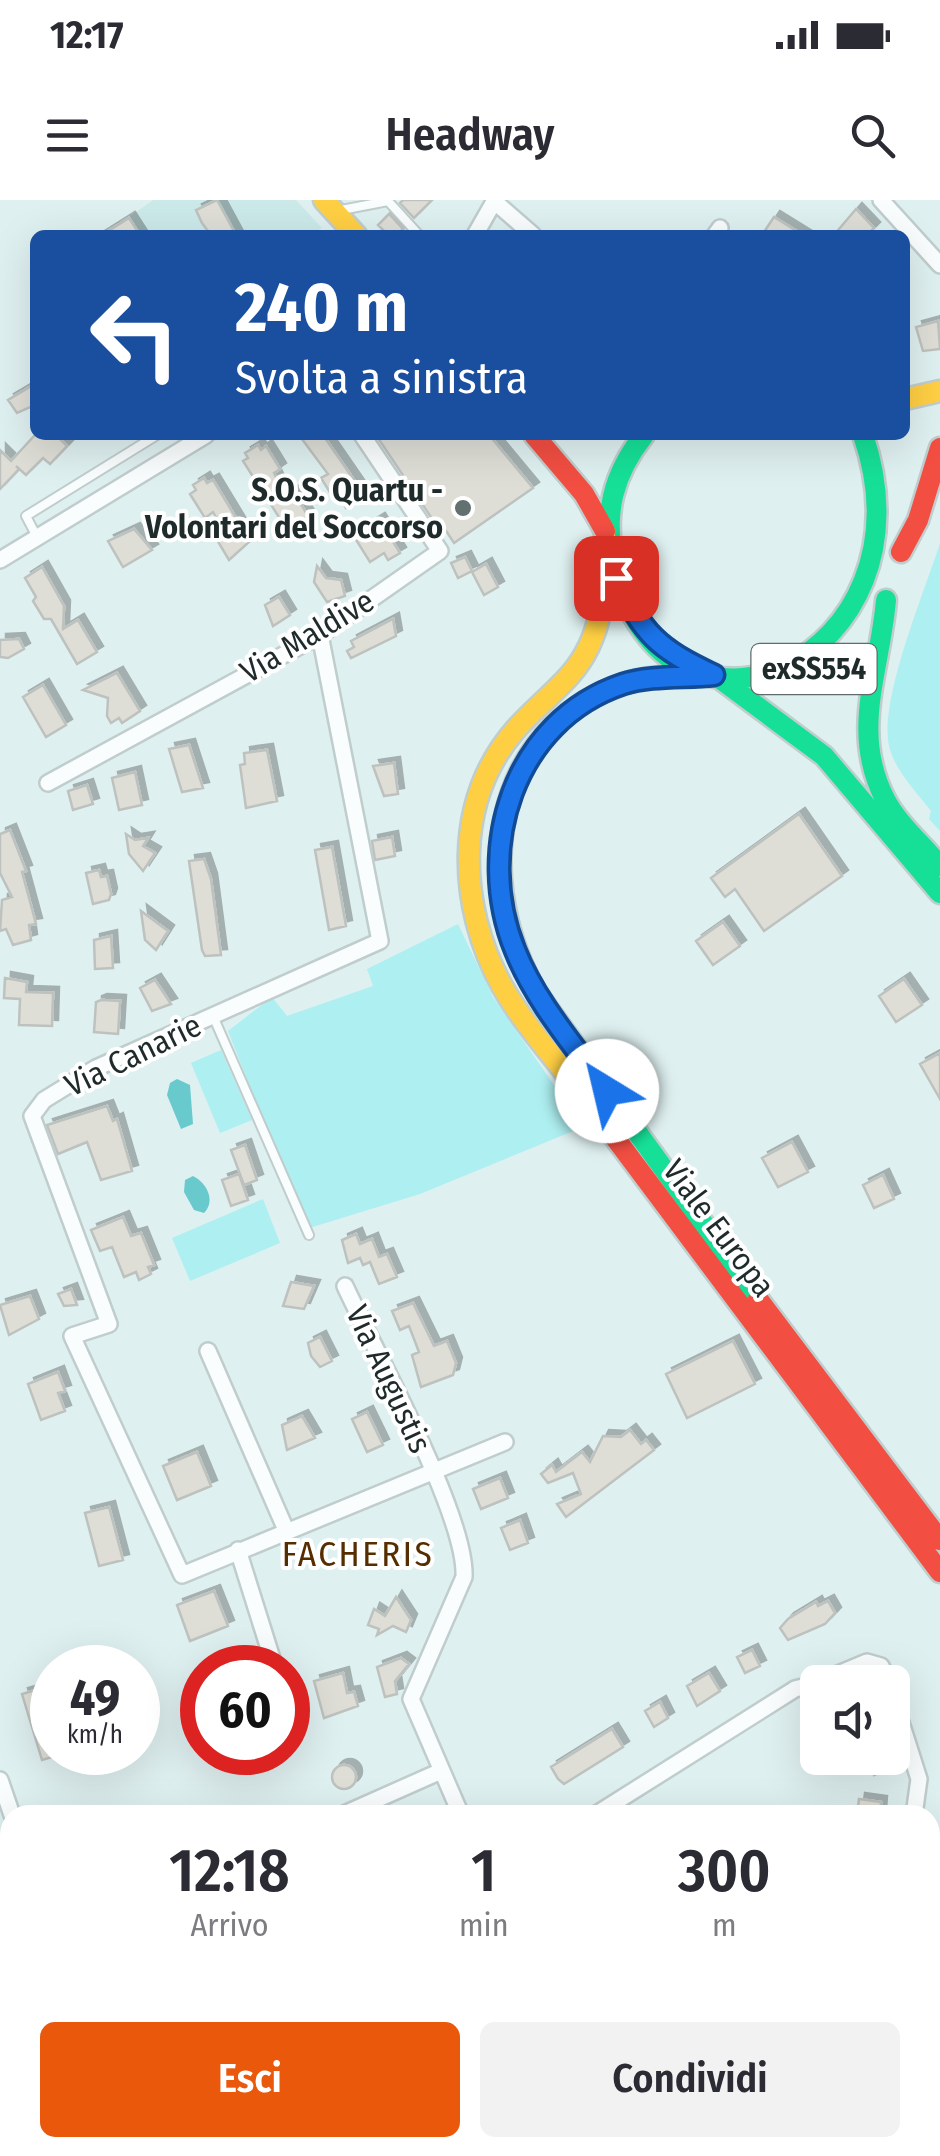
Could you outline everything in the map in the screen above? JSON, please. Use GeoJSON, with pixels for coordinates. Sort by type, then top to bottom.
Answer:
{"type":"FeatureCollection","features":[{"type":"Feature","properties":{"kind":"main road"},"geometry":{"type":"LineString","coordinates":[[329,206],[351,230]]}},
{"type":"Feature","properties":{"kind":"main road"},"geometry":{"type":"LineString","coordinates":[[910,398],[940,390]]}},
{"type":"Feature","properties":{"kind":"main road"},"geometry":{"type":"LineString","coordinates":[[538,440],[584,494],[606,531]]}},
{"type":"Feature","properties":{"kind":"main road","name":"exSS554"},"geometry":{"type":"LineString","coordinates":[[640,440],[629,452],[612,490],[606,531],[616,578],[637,621],[671,654],[714,675],[753,680],[791,676],[821,667],[850,645],[886,600],[901,552],[896,495],[882,456],[868,440]]}},
{"type":"Feature","properties":{"kind":"main road"},"geometry":{"type":"LineString","coordinates":[[901,552],[918,520],[940,448]]}},
{"type":"Feature","properties":{"kind":"main road","name":"Viale Europa"},"geometry":{"type":"LineString","coordinates":[[606,531],[602,604],[585,657],[498,753],[473,812],[466,846],[471,906],[483,946],[514,1003],[940,1572]]}},
{"type":"Feature","properties":{"kind":"main road"},"geometry":{"type":"LineString","coordinates":[[886,600],[882,648],[866,716],[866,750],[886,802],[940,866]]}},
{"type":"Feature","properties":{"kind":"main road"},"geometry":{"type":"LineString","coordinates":[[714,675],[824,756],[940,893]]}},
{"type":"Feature","properties":{"kind":"main road","name":"Viale Europa"},"geometry":{"type":"LineString","coordinates":[[714,675],[624,684],[575,709],[528,756],[511,793],[496,869],[507,929],[516,955],[555,1018],[632,1129],[940,1540]]}},
{"type":"Feature","properties":{"kind":"street"},"geometry":{"type":"LineString","coordinates":[[479,230],[495,200],[528,230]]}},
{"type":"Feature","properties":{"kind":"street"},"geometry":{"type":"LineString","coordinates":[[881,200],[903,230]]}},
{"type":"Feature","properties":{"kind":"street"},"geometry":{"type":"LineString","coordinates":[[910,238],[940,264]]}},
{"type":"Feature","properties":{"kind":"street"},"geometry":{"type":"LineString","coordinates":[[0,560],[198,440]]}},
{"type":"Feature","properties":{"kind":"street","name":"Via Maldive"},"geometry":{"type":"LineString","coordinates":[[48,782],[320,634],[440,551],[365,440]]}},
{"type":"Feature","properties":{"kind":"street","name":"Via Canarie"},"geometry":{"type":"LineString","coordinates":[[182,1575],[72,1336],[109,1324],[32,1116],[44,1100],[96,1068],[380,941],[320,634]]}},
{"type":"Feature","properties":{"kind":"street","name":"Via Augustis"},"geometry":{"type":"LineString","coordinates":[[345,1286],[432,1472],[465,1554],[464,1577],[411,1699],[456,1805]]}},
{"type":"Feature","properties":{"kind":"street"},"geometry":{"type":"LineString","coordinates":[[208,1351],[286,1530]]}},
{"type":"Feature","properties":{"kind":"street"},"geometry":{"type":"LineString","coordinates":[[432,1472],[505,1442]]}},
{"type":"Feature","properties":{"kind":"street","name":"Via Augustis"},"geometry":{"type":"LineString","coordinates":[[182,1575],[432,1472]]}},
{"type":"Feature","properties":{"kind":"street"},"geometry":{"type":"LineString","coordinates":[[238,1550],[268,1645]]}},
{"type":"Feature","properties":{"kind":"street"},"geometry":{"type":"LineString","coordinates":[[611,1805],[800,1687]]}},
{"type":"Feature","properties":{"kind":"street"},"geometry":{"type":"LineString","coordinates":[[910,1751],[919,1779],[915,1805]]}},
{"type":"Feature","properties":{"kind":"street"},"geometry":{"type":"LineString","coordinates":[[364,1805],[441,1771]]}},
{"type":"Feature","properties":{"kind":"street"},"geometry":{"type":"LineString","coordinates":[[0,1780],[9,1805]]}},
{"type":"Feature","properties":{"kind":"lane"},"geometry":{"type":"LineString","coordinates":[[329,206],[388,201],[415,230]]}},
{"type":"Feature","properties":{"kind":"lane"},"geometry":{"type":"LineString","coordinates":[[37,537],[26,516],[149,440]]}},
{"type":"Feature","properties":{"kind":"lane"},"geometry":{"type":"LineString","coordinates":[[213,1016],[309,1235]]}},
{"type":"Feature","properties":{"kind":"shaded area"},"geometry":{"type":"Polygon","coordinates":[[[153,200],[296,200],[322,228],[318,230],[111,230],[153,200]]]}},
{"type":"Feature","properties":{"kind":"shaded area"},"geometry":{"type":"Polygon","coordinates":[[[940,543],[940,831],[929,819],[931,811],[896,764],[889,746],[888,726],[897,674],[940,543]]]}},
{"type":"Feature","properties":{"kind":"shaded area"},"geometry":{"type":"Polygon","coordinates":[[[458,924],[493,997],[583,1127],[420,1194],[306,1229],[228,1031],[272,997],[287,1016],[373,986],[367,969],[458,924]]]}},
{"type":"Feature","properties":{"kind":"shaded area"},"geometry":{"type":"Polygon","coordinates":[[[221,1050],[252,1120],[220,1133],[191,1063],[221,1050]]]}},
{"type":"Feature","properties":{"kind":"shaded area"},"geometry":{"type":"Polygon","coordinates":[[[177,1079],[190,1085],[193,1124],[181,1129],[167,1095],[170,1083],[177,1079]]]}},
{"type":"Feature","properties":{"kind":"shaded area"},"geometry":{"type":"Polygon","coordinates":[[[193,1176],[208,1193],[204,1213],[194,1210],[184,1192],[185,1180],[193,1176]]]}},
{"type":"Feature","properties":{"kind":"shaded area"},"geometry":{"type":"Polygon","coordinates":[[[263,1199],[280,1243],[190,1281],[172,1238],[263,1199]]]}},
{"type":"Feature","properties":{"kind":"building"},"geometry":{"type":"Polygon","coordinates":[[[217,200],[233,230],[207,230],[196,210],[217,200]]]}},
{"type":"Feature","properties":{"kind":"building"},"geometry":{"type":"Polygon","coordinates":[[[432,200],[414,218],[400,203],[432,200]]]}},
{"type":"Feature","properties":{"kind":"building"},"geometry":{"type":"Polygon","coordinates":[[[856,209],[874,228],[872,230],[838,230],[856,209]]]}},
{"type":"Feature","properties":{"kind":"building"},"geometry":{"type":"Polygon","coordinates":[[[389,214],[403,229],[383,230],[378,225],[389,214]]]}},
{"type":"Feature","properties":{"kind":"building"},"geometry":{"type":"Polygon","coordinates":[[[774,217],[795,230],[765,230],[774,217]]]}},
{"type":"Feature","properties":{"kind":"building"},"geometry":{"type":"Polygon","coordinates":[[[129,218],[137,230],[110,230],[129,218]]]}},
{"type":"Feature","properties":{"kind":"building"},"geometry":{"type":"Polygon","coordinates":[[[938,321],[940,349],[923,351],[916,327],[938,321]]]}},
{"type":"Feature","properties":{"kind":"building"},"geometry":{"type":"Polygon","coordinates":[[[30,387],[30,407],[17,413],[8,400],[30,387]]]}},
{"type":"Feature","properties":{"kind":"building"},"geometry":{"type":"Polygon","coordinates":[[[30,440],[61,440],[67,446],[50,464],[43,458],[26,475],[16,466],[19,469],[0,489],[0,450],[11,461],[30,440]]]}},
{"type":"Feature","properties":{"kind":"building"},"geometry":{"type":"Polygon","coordinates":[[[303,440],[326,440],[365,496],[346,508],[341,499],[336,502],[321,478],[328,474],[303,440]]]}},
{"type":"Feature","properties":{"kind":"building","name":"S.O.S. Quartu - Volontari del Soccorso"},"geometry":{"type":"Polygon","coordinates":[[[379,440],[493,440],[533,488],[454,543],[445,529],[441,532],[379,440]]]}},
{"type":"Feature","properties":{"kind":"building"},"geometry":{"type":"Polygon","coordinates":[[[258,445],[261,450],[266,446],[280,469],[274,473],[285,496],[293,491],[308,516],[304,519],[308,526],[291,536],[243,461],[248,458],[245,453],[258,445]]]}},
{"type":"Feature","properties":{"kind":"building"},"geometry":{"type":"Polygon","coordinates":[[[204,478],[207,483],[213,480],[250,541],[229,560],[217,540],[226,534],[213,512],[205,518],[190,494],[196,490],[193,485],[204,478]]]}},
{"type":"Feature","properties":{"kind":"building"},"geometry":{"type":"Polygon","coordinates":[[[379,519],[400,553],[388,560],[384,553],[370,562],[353,535],[379,519]]]}},
{"type":"Feature","properties":{"kind":"building"},"geometry":{"type":"Polygon","coordinates":[[[134,529],[152,550],[123,567],[108,541],[134,529]]]}},
{"type":"Feature","properties":{"kind":"building"},"geometry":{"type":"Polygon","coordinates":[[[465,557],[472,571],[458,578],[451,563],[465,557]]]}},
{"type":"Feature","properties":{"kind":"building"},"geometry":{"type":"Polygon","coordinates":[[[486,564],[498,587],[484,595],[472,572],[486,564]]]}},
{"type":"Feature","properties":{"kind":"building"},"geometry":{"type":"Polygon","coordinates":[[[317,566],[326,578],[341,580],[345,596],[327,602],[314,582],[317,566]]]}},
{"type":"Feature","properties":{"kind":"building"},"geometry":{"type":"Polygon","coordinates":[[[42,567],[64,606],[63,629],[78,620],[97,652],[77,664],[51,619],[44,619],[33,601],[36,597],[25,578],[42,567]]]}},
{"type":"Feature","properties":{"kind":"building"},"geometry":{"type":"Polygon","coordinates":[[[279,597],[290,615],[273,626],[265,605],[279,597]]]}},
{"type":"Feature","properties":{"kind":"building"},"geometry":{"type":"Polygon","coordinates":[[[393,619],[396,636],[351,658],[347,651],[354,647],[351,641],[393,619]]]}},
{"type":"Feature","properties":{"kind":"building"},"geometry":{"type":"Polygon","coordinates":[[[19,639],[24,649],[8,658],[0,657],[0,640],[19,639]]]}},
{"type":"Feature","properties":{"kind":"building"},"geometry":{"type":"Polygon","coordinates":[[[117,673],[140,711],[122,723],[119,718],[111,723],[107,716],[108,698],[83,690],[117,673]]]}},
{"type":"Feature","properties":{"kind":"building"},"geometry":{"type":"Polygon","coordinates":[[[43,685],[66,725],[46,737],[23,697],[43,685]]]}},
{"type":"Feature","properties":{"kind":"building"},"geometry":{"type":"Polygon","coordinates":[[[189,745],[203,788],[182,792],[169,749],[189,745]]]}},
{"type":"Feature","properties":{"kind":"building"},"geometry":{"type":"Polygon","coordinates":[[[267,750],[277,801],[246,808],[240,765],[245,764],[244,753],[267,750]]]}},
{"type":"Feature","properties":{"kind":"building"},"geometry":{"type":"Polygon","coordinates":[[[394,763],[398,794],[384,796],[373,766],[394,763]]]}},
{"type":"Feature","properties":{"kind":"building"},"geometry":{"type":"Polygon","coordinates":[[[135,772],[142,805],[119,810],[112,778],[135,772]]]}},
{"type":"Feature","properties":{"kind":"building"},"geometry":{"type":"Polygon","coordinates":[[[87,785],[93,804],[73,810],[68,791],[87,785]]]}},
{"type":"Feature","properties":{"kind":"building"},"geometry":{"type":"Polygon","coordinates":[[[799,814],[842,876],[764,931],[735,889],[725,897],[711,878],[799,814]]]}},
{"type":"Feature","properties":{"kind":"building"},"geometry":{"type":"Polygon","coordinates":[[[10,830],[26,871],[22,872],[36,924],[29,925],[31,940],[13,945],[6,929],[0,931],[2,900],[12,897],[0,873],[0,834],[10,830]]]}},
{"type":"Feature","properties":{"kind":"building"},"geometry":{"type":"Polygon","coordinates":[[[126,834],[135,840],[148,838],[143,846],[155,853],[143,871],[129,854],[126,834]]]}},
{"type":"Feature","properties":{"kind":"building"},"geometry":{"type":"Polygon","coordinates":[[[392,837],[395,856],[375,860],[372,841],[392,837]]]}},
{"type":"Feature","properties":{"kind":"building"},"geometry":{"type":"Polygon","coordinates":[[[332,847],[346,926],[329,930],[315,850],[332,847]]]}},
{"type":"Feature","properties":{"kind":"building"},"geometry":{"type":"Polygon","coordinates":[[[204,859],[211,879],[221,955],[205,956],[202,950],[189,861],[204,859]]]}},
{"type":"Feature","properties":{"kind":"building"},"geometry":{"type":"Polygon","coordinates":[[[99,870],[101,877],[107,876],[111,894],[109,900],[93,904],[86,873],[99,870]]]}},
{"type":"Feature","properties":{"kind":"building"},"geometry":{"type":"Polygon","coordinates":[[[141,911],[168,931],[156,950],[145,940],[141,911]]]}},
{"type":"Feature","properties":{"kind":"building"},"geometry":{"type":"Polygon","coordinates":[[[723,922],[740,946],[713,965],[696,941],[723,922]]]}},
{"type":"Feature","properties":{"kind":"building"},"geometry":{"type":"Polygon","coordinates":[[[111,936],[113,968],[95,969],[94,940],[111,936]]]}},
{"type":"Feature","properties":{"kind":"building"},"geometry":{"type":"Polygon","coordinates":[[[5,978],[27,982],[26,992],[53,993],[52,1026],[19,1025],[20,999],[4,998],[5,978]]]}},
{"type":"Feature","properties":{"kind":"building"},"geometry":{"type":"Polygon","coordinates":[[[904,979],[922,1005],[896,1022],[879,996],[904,979]]]}},
{"type":"Feature","properties":{"kind":"building"},"geometry":{"type":"Polygon","coordinates":[[[155,980],[171,1004],[152,1011],[140,988],[155,980]]]}},
{"type":"Feature","properties":{"kind":"building"},"geometry":{"type":"Polygon","coordinates":[[[120,1001],[118,1034],[94,1032],[96,1002],[120,1001]]]}},
{"type":"Feature","properties":{"kind":"building"},"geometry":{"type":"Polygon","coordinates":[[[940,1053],[940,1099],[920,1064],[940,1053]]]}},
{"type":"Feature","properties":{"kind":"building"},"geometry":{"type":"Polygon","coordinates":[[[107,1106],[113,1121],[117,1119],[132,1171],[101,1180],[87,1142],[58,1154],[47,1125],[107,1106]]]}},
{"type":"Feature","properties":{"kind":"building"},"geometry":{"type":"Polygon","coordinates":[[[792,1142],[808,1172],[778,1187],[762,1158],[792,1142]]]}},
{"type":"Feature","properties":{"kind":"building"},"geometry":{"type":"Polygon","coordinates":[[[245,1145],[257,1180],[244,1185],[231,1150],[245,1145]]]}},
{"type":"Feature","properties":{"kind":"building"},"geometry":{"type":"Polygon","coordinates":[[[239,1174],[248,1200],[231,1206],[222,1180],[239,1174]]]}},
{"type":"Feature","properties":{"kind":"building"},"geometry":{"type":"Polygon","coordinates":[[[883,1175],[894,1199],[874,1208],[863,1185],[883,1175]]]}},
{"type":"Feature","properties":{"kind":"building"},"geometry":{"type":"Polygon","coordinates":[[[123,1217],[131,1236],[141,1233],[154,1265],[148,1267],[151,1274],[139,1280],[136,1272],[124,1277],[112,1247],[100,1251],[91,1230],[123,1217]]]}},
{"type":"Feature","properties":{"kind":"building"},"geometry":{"type":"Polygon","coordinates":[[[356,1234],[360,1244],[372,1239],[379,1257],[387,1254],[397,1277],[379,1284],[370,1262],[363,1265],[360,1258],[348,1263],[342,1240],[356,1234]]]}},
{"type":"Feature","properties":{"kind":"building"},"geometry":{"type":"Polygon","coordinates":[[[291,1282],[314,1286],[304,1309],[283,1306],[291,1282]]]}},
{"type":"Feature","properties":{"kind":"building"},"geometry":{"type":"Polygon","coordinates":[[[71,1289],[77,1305],[64,1306],[58,1294],[71,1289]]]}},
{"type":"Feature","properties":{"kind":"building"},"geometry":{"type":"Polygon","coordinates":[[[30,1296],[39,1319],[9,1335],[0,1305],[30,1296]]]}},
{"type":"Feature","properties":{"kind":"building"},"geometry":{"type":"Polygon","coordinates":[[[413,1303],[434,1346],[447,1341],[456,1363],[453,1375],[421,1387],[412,1355],[419,1352],[409,1326],[400,1330],[392,1311],[413,1303]]]}},
{"type":"Feature","properties":{"kind":"building"},"geometry":{"type":"Polygon","coordinates":[[[320,1337],[332,1361],[320,1367],[311,1356],[308,1343],[320,1337]]]}},
{"type":"Feature","properties":{"kind":"building"},"geometry":{"type":"Polygon","coordinates":[[[733,1341],[755,1384],[687,1418],[666,1374],[733,1341]]]}},
{"type":"Feature","properties":{"kind":"building"},"geometry":{"type":"Polygon","coordinates":[[[58,1372],[65,1391],[58,1393],[65,1411],[41,1420],[28,1384],[58,1372]]]}},
{"type":"Feature","properties":{"kind":"building"},"geometry":{"type":"Polygon","coordinates":[[[367,1412],[383,1445],[367,1452],[352,1419],[367,1412]]]}},
{"type":"Feature","properties":{"kind":"building"},"geometry":{"type":"Polygon","coordinates":[[[302,1416],[315,1438],[287,1450],[282,1425],[302,1416]]]}},
{"type":"Feature","properties":{"kind":"building"},"geometry":{"type":"Polygon","coordinates":[[[630,1430],[641,1444],[646,1440],[654,1450],[566,1517],[557,1504],[581,1494],[573,1473],[548,1483],[541,1474],[552,1465],[556,1472],[582,1452],[590,1462],[603,1436],[621,1437],[630,1430]]]}},
{"type":"Feature","properties":{"kind":"building"},"geometry":{"type":"Polygon","coordinates":[[[197,1452],[211,1486],[177,1500],[163,1466],[197,1452]]]}},
{"type":"Feature","properties":{"kind":"building"},"geometry":{"type":"Polygon","coordinates":[[[500,1478],[508,1498],[481,1509],[473,1489],[500,1478]]]}},
{"type":"Feature","properties":{"kind":"building"},"geometry":{"type":"Polygon","coordinates":[[[109,1507],[123,1560],[99,1566],[85,1513],[109,1507]]]}},
{"type":"Feature","properties":{"kind":"building"},"geometry":{"type":"Polygon","coordinates":[[[520,1520],[528,1543],[510,1550],[501,1528],[520,1520]]]}},
{"type":"Feature","properties":{"kind":"building"},"geometry":{"type":"Polygon","coordinates":[[[214,1591],[228,1626],[190,1641],[177,1605],[214,1591]]]}},
{"type":"Feature","properties":{"kind":"building"},"geometry":{"type":"Polygon","coordinates":[[[396,1597],[411,1620],[406,1632],[393,1626],[377,1635],[379,1629],[368,1625],[374,1609],[385,1616],[396,1597]]]}},
{"type":"Feature","properties":{"kind":"building"},"geometry":{"type":"Polygon","coordinates":[[[828,1601],[835,1613],[825,1624],[788,1640],[780,1628],[788,1619],[816,1602],[818,1606],[828,1601]]]}},
{"type":"Feature","properties":{"kind":"building"},"geometry":{"type":"Polygon","coordinates":[[[752,1650],[760,1666],[745,1673],[737,1657],[752,1650]]]}},
{"type":"Feature","properties":{"kind":"building"},"geometry":{"type":"Polygon","coordinates":[[[401,1658],[409,1664],[395,1681],[397,1694],[385,1697],[377,1667],[401,1658]]]}},
{"type":"Feature","properties":{"kind":"building"},"geometry":{"type":"Polygon","coordinates":[[[343,1673],[347,1693],[354,1692],[358,1706],[324,1718],[314,1681],[343,1673]]]}},
{"type":"Feature","properties":{"kind":"building"},"geometry":{"type":"Polygon","coordinates":[[[709,1673],[720,1691],[697,1706],[687,1686],[709,1673]]]}},
{"type":"Feature","properties":{"kind":"building"},"geometry":{"type":"Polygon","coordinates":[[[30,1692],[30,1720],[22,1694],[30,1692]]]}},
{"type":"Feature","properties":{"kind":"building"},"geometry":{"type":"Polygon","coordinates":[[[660,1702],[668,1718],[654,1727],[645,1711],[660,1702]]]}},
{"type":"Feature","properties":{"kind":"building"},"geometry":{"type":"Polygon","coordinates":[[[612,1729],[623,1747],[564,1784],[558,1779],[551,1767],[612,1729]]]}},
{"type":"Feature","properties":{"kind":"building"},"geometry":{"type":"Polygon","coordinates":[[[339,1765],[349,1765],[356,1777],[349,1789],[339,1789],[332,1782],[332,1772],[339,1765]]]}},
{"type":"Feature","properties":{"kind":"building"},"geometry":{"type":"Polygon","coordinates":[[[859,1799],[881,1802],[881,1805],[858,1805],[859,1799]]]}},
{"type":"Feature","properties":{"kind":"traffic: fast"},"geometry":{"type":"LineString","coordinates":[[640,440],[613,495],[610,528],[614,563],[642,630],[685,667],[735,679],[786,666],[831,632],[864,581],[876,514],[864,440]]}},
{"type":"Feature","properties":{"kind":"traffic: fast"},"geometry":{"type":"LineString","coordinates":[[886,600],[868,725],[875,774],[890,808],[940,866]]}},
{"type":"Feature","properties":{"kind":"traffic: fast"},"geometry":{"type":"LineString","coordinates":[[715,675],[824,756],[940,893]]}},
{"type":"Feature","properties":{"kind":"traffic: fast"},"geometry":{"type":"LineString","coordinates":[[715,675],[634,681],[578,706],[544,737],[520,774],[505,815],[500,860],[504,906],[517,951],[537,994],[758,1299]]}},
{"type":"Feature","properties":{"kind":"traffic: slow"},"geometry":{"type":"LineString","coordinates":[[324,200],[351,230]]}},
{"type":"Feature","properties":{"kind":"traffic: slow"},"geometry":{"type":"LineString","coordinates":[[910,398],[940,391]]}},
{"type":"Feature","properties":{"kind":"traffic: slow"},"geometry":{"type":"LineString","coordinates":[[589,1103],[511,1001],[487,955],[470,889],[469,854],[481,788],[496,757],[516,729],[570,675],[591,642],[601,607],[605,531]]}},
{"type":"Feature","properties":{"kind":"traffic: jam"},"geometry":{"type":"LineString","coordinates":[[538,440],[584,494],[605,531]]}},
{"type":"Feature","properties":{"kind":"traffic: jam"},"geometry":{"type":"LineString","coordinates":[[901,552],[918,520],[940,448]]}},
{"type":"Feature","properties":{"kind":"traffic: jam"},"geometry":{"type":"LineString","coordinates":[[589,1103],[940,1572]]}},
{"type":"Feature","properties":{"kind":"traffic: jam"},"geometry":{"type":"LineString","coordinates":[[758,1299],[940,1540]]}},
{"type":"Feature","properties":{"kind":"place","name":"S.O.S. Quartu - Volontari del Soccorso"},"geometry":{"type":"Point","coordinates":[463,508]}},
{"type":"Feature","properties":{"kind":"district","name":"FACHERIS"},"geometry":{"type":"Point","coordinates":[358,1554]}},
{"type":"Feature","properties":{"kind":"route"},"geometry":{"type":"LineString","coordinates":[[607,1091],[516,955],[500,900],[496,869],[504,817],[528,756],[575,709],[624,684],[714,675],[671,654],[654,638],[637,621],[616,578]]}}]}
